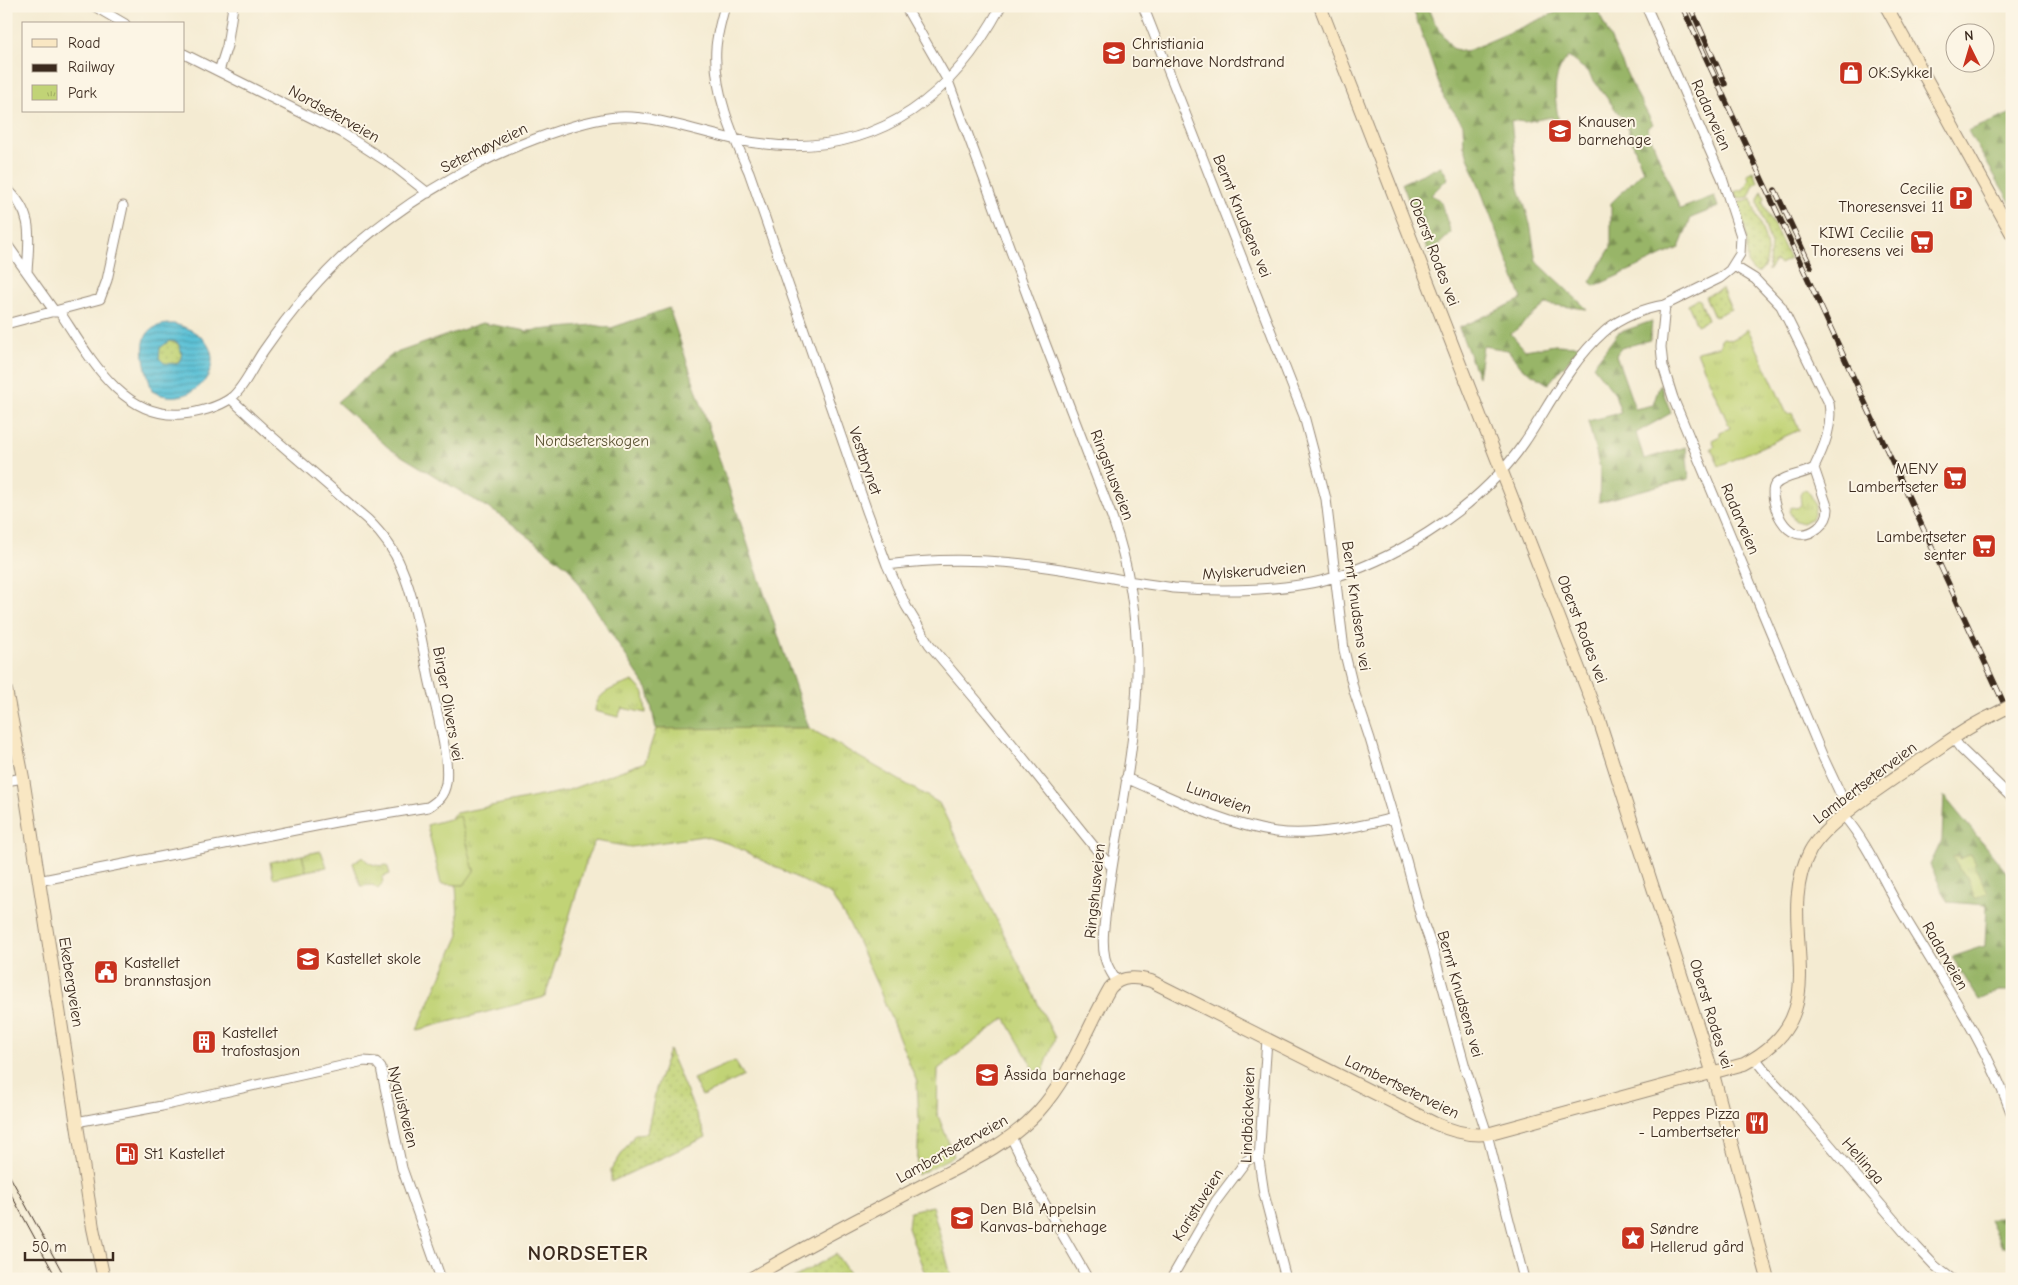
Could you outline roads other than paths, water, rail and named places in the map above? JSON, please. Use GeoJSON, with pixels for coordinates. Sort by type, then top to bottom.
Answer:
{"type":"FeatureCollection","features":[{"type":"Feature","properties":{"kind":"main road","name":"Oberst Rodes vei"},"geometry":{"type":"LineString","coordinates":[[1320,6],[1600,720],[1713,1074],[1768,1279]]}},
{"type":"Feature","properties":{"kind":"main road"},"geometry":{"type":"LineString","coordinates":[[1886,6],[2012,234]]}},
{"type":"Feature","properties":{"kind":"main road","name":"Ekebergveien"},"geometry":{"type":"LineString","coordinates":[[6,690],[22,778],[93,1228],[104,1279]]}},
{"type":"Feature","properties":{"kind":"main road","name":"Lambertseterveien"},"geometry":{"type":"LineString","coordinates":[[750,1279],[787,1257],[981,1155],[1011,1137],[1039,1111],[1057,1087],[1077,1055],[1105,997],[1117,982],[1132,978],[1151,981],[1442,1127],[1474,1135],[1487,1134],[1713,1074],[1744,1064],[1755,1058],[1779,1039],[1786,1031],[1794,1014],[1799,988],[1798,890],[1802,869],[1817,841],[1878,790],[1954,738],[2012,705]]}},
{"type":"Feature","properties":{"kind":"street"},"geometry":{"type":"LineString","coordinates":[[94,6],[121,22]]}},
{"type":"Feature","properties":{"kind":"street"},"geometry":{"type":"LineString","coordinates":[[219,71],[227,46],[233,6]]}},
{"type":"Feature","properties":{"kind":"street","name":"Vestbrynet"},"geometry":{"type":"LineString","coordinates":[[725,6],[716,48],[716,64],[722,98],[735,140],[752,180],[887,565],[906,606],[929,644],[1111,866]]}},
{"type":"Feature","properties":{"kind":"street","name":"Ringshusveien"},"geometry":{"type":"LineString","coordinates":[[905,6],[948,80],[1040,330],[1119,536],[1130,581],[1135,625],[1137,686],[1135,714],[1111,866],[1104,941],[1106,964],[1117,982]]}},
{"type":"Feature","properties":{"kind":"street","name":"Seterhøyveien"},"geometry":{"type":"LineString","coordinates":[[231,399],[281,326],[320,280],[364,239],[397,213],[477,165],[532,140],[614,117],[648,120],[735,140],[772,144],[807,145],[864,134],[899,120],[918,108],[938,91],[971,54],[1001,6]]}},
{"type":"Feature","properties":{"kind":"street","name":"Bernt Knudsens vei"},"geometry":{"type":"LineString","coordinates":[[1144,6],[1304,416],[1326,499],[1344,650],[1354,691],[1406,860],[1421,917],[1432,947],[1475,1100],[1487,1134],[1524,1279]]}},
{"type":"Feature","properties":{"kind":"street","name":"Radarveien"},"geometry":{"type":"LineString","coordinates":[[1646,6],[1703,132],[1736,216],[1741,243],[1740,254],[1734,266]]}},
{"type":"Feature","properties":{"kind":"street","name":"Nordseterveien"},"geometry":{"type":"LineString","coordinates":[[185,54],[344,134],[395,167],[428,193]]}},
{"type":"Feature","properties":{"kind":"street"},"geometry":{"type":"LineString","coordinates":[[6,188],[20,203],[28,224],[29,249],[27,272]]}},
{"type":"Feature","properties":{"kind":"street"},"geometry":{"type":"LineString","coordinates":[[6,324],[57,312],[100,299],[107,280],[123,206]]}},
{"type":"Feature","properties":{"kind":"street"},"geometry":{"type":"LineString","coordinates":[[6,243],[105,376],[129,399],[156,411],[182,414],[211,407],[231,399]]}},
{"type":"Feature","properties":{"kind":"street"},"geometry":{"type":"LineString","coordinates":[[1665,305],[1720,278],[1734,266],[1755,279],[1781,306],[1788,316],[1829,404],[1831,415],[1823,449],[1814,468],[1775,485],[1774,502],[1782,522],[1787,530],[1801,536],[1818,528],[1828,515],[1828,509],[1814,468]]}},
{"type":"Feature","properties":{"kind":"street","name":"Mylskerudveien"},"geometry":{"type":"LineString","coordinates":[[887,565],[963,559],[1017,562],[1173,588],[1222,590],[1274,588],[1334,577],[1380,559],[1424,535],[1450,517],[1502,470],[1523,444],[1585,353],[1603,333],[1614,325],[1651,307],[1665,305]]}},
{"type":"Feature","properties":{"kind":"street","name":"Radarveien"},"geometry":{"type":"LineString","coordinates":[[1665,305],[1661,347],[1663,366],[1673,398],[1840,793],[1847,814],[1895,901],[1983,1050],[1999,1080],[2012,1115]]}},
{"type":"Feature","properties":{"kind":"street","name":"Birger Olivers vei"},"geometry":{"type":"LineString","coordinates":[[38,881],[336,822],[428,807],[437,801],[443,792],[446,782],[444,755],[436,710],[407,583],[400,563],[385,539],[368,520],[231,399]]}},
{"type":"Feature","properties":{"kind":"street"},"geometry":{"type":"LineString","coordinates":[[1954,738],[1961,748],[2012,798]]}},
{"type":"Feature","properties":{"kind":"street"},"geometry":{"type":"LineString","coordinates":[[6,781],[22,778]]}},
{"type":"Feature","properties":{"kind":"street","name":"Lunaveien"},"geometry":{"type":"LineString","coordinates":[[1126,778],[1228,821],[1278,832],[1339,829],[1393,818]]}},
{"type":"Feature","properties":{"kind":"street","name":"Lindbäckveien"},"geometry":{"type":"LineString","coordinates":[[1267,1040],[1259,1154],[1264,1194],[1286,1279]]}},
{"type":"Feature","properties":{"kind":"street","name":"Hellinga"},"geometry":{"type":"LineString","coordinates":[[1755,1058],[1775,1084],[1796,1105],[1916,1246],[1935,1266],[1952,1279]]}},
{"type":"Feature","properties":{"kind":"street","name":"Nyquistveien"},"geometry":{"type":"LineString","coordinates":[[76,1122],[162,1106],[364,1061],[376,1062],[380,1068],[402,1168],[441,1279]]}},
{"type":"Feature","properties":{"kind":"street"},"geometry":{"type":"LineString","coordinates":[[1011,1137],[1038,1192],[1088,1279]]}},
{"type":"Feature","properties":{"kind":"street","name":"Karistuveien"},"geometry":{"type":"LineString","coordinates":[[1171,1279],[1216,1201],[1246,1161],[1259,1154]]}},
{"type":"Feature","properties":{"kind":"water"},"geometry":{"type":"Polygon","coordinates":[[[174,324],[196,333],[208,346],[212,360],[209,374],[200,386],[186,394],[170,396],[152,391],[144,358],[145,338],[151,330],[160,325],[174,324]],[[169,341],[160,348],[159,358],[164,363],[177,364],[181,359],[182,353],[177,342],[169,341]]]}},
{"type":"Feature","properties":{"kind":"tram line"},"geometry":{"type":"LineString","coordinates":[[6,1169],[66,1279]]}},
{"type":"Feature","properties":{"kind":"tram line"},"geometry":{"type":"LineString","coordinates":[[6,1185],[57,1279]]}},
{"type":"Feature","properties":{"kind":"railway"},"geometry":{"type":"LineString","coordinates":[[1682,6],[2012,721]]}},
{"type":"Feature","properties":{"kind":"railway"},"geometry":{"type":"LineString","coordinates":[[1690,6],[1725,84]]}},
{"type":"Feature","properties":{"kind":"railway"},"geometry":{"type":"LineString","coordinates":[[1775,190],[1811,267]]}},
{"type":"Feature","properties":{"kind":"place","name":"Christiania barnehave Nordstrand"},"geometry":{"type":"Point","coordinates":[1114,53]}},
{"type":"Feature","properties":{"kind":"place","name":"OK:Sykkel"},"geometry":{"type":"Point","coordinates":[1851,73]}},
{"type":"Feature","properties":{"kind":"place","name":"Knausen barnehage"},"geometry":{"type":"Point","coordinates":[1560,131]}},
{"type":"Feature","properties":{"kind":"place","name":"Cecilie Thoresensvei 11"},"geometry":{"type":"Point","coordinates":[1961,198]}},
{"type":"Feature","properties":{"kind":"place","name":"KIWI Cecilie Thoresens vei"},"geometry":{"type":"Point","coordinates":[1922,242]}},
{"type":"Feature","properties":{"kind":"place","name":"MENY Lambertseter"},"geometry":{"type":"Point","coordinates":[1955,478]}},
{"type":"Feature","properties":{"kind":"place","name":"Lambertseter senter"},"geometry":{"type":"Point","coordinates":[1984,546]}},
{"type":"Feature","properties":{"kind":"place","name":"Kastellet skole"},"geometry":{"type":"Point","coordinates":[308,959]}},
{"type":"Feature","properties":{"kind":"place","name":"Kastellet brannstasjon"},"geometry":{"type":"Point","coordinates":[106,972]}},
{"type":"Feature","properties":{"kind":"place","name":"Kastellet trafostasjon"},"geometry":{"type":"Point","coordinates":[204,1042]}},
{"type":"Feature","properties":{"kind":"place","name":"Åssida barnehage"},"geometry":{"type":"Point","coordinates":[987,1075]}},
{"type":"Feature","properties":{"kind":"place","name":"Peppes Pizza - Lambertseter"},"geometry":{"type":"Point","coordinates":[1757,1123]}},
{"type":"Feature","properties":{"kind":"place","name":"St1 Kastellet"},"geometry":{"type":"Point","coordinates":[127,1154]}},
{"type":"Feature","properties":{"kind":"place","name":"Den Blå Appelsin Kanvas-barnehage"},"geometry":{"type":"Point","coordinates":[962,1218]}},
{"type":"Feature","properties":{"kind":"place","name":"Søndre Hellerud gård"},"geometry":{"type":"Point","coordinates":[1633,1238]}},
{"type":"Feature","properties":{"kind":"district","name":"NORDSETER"},"geometry":{"type":"Point","coordinates":[588,1253]}},
{"type":"Feature","properties":{"kind":"park label","name":"Nordseterskogen"},"geometry":{"type":"Point","coordinates":[592,441]}}]}
